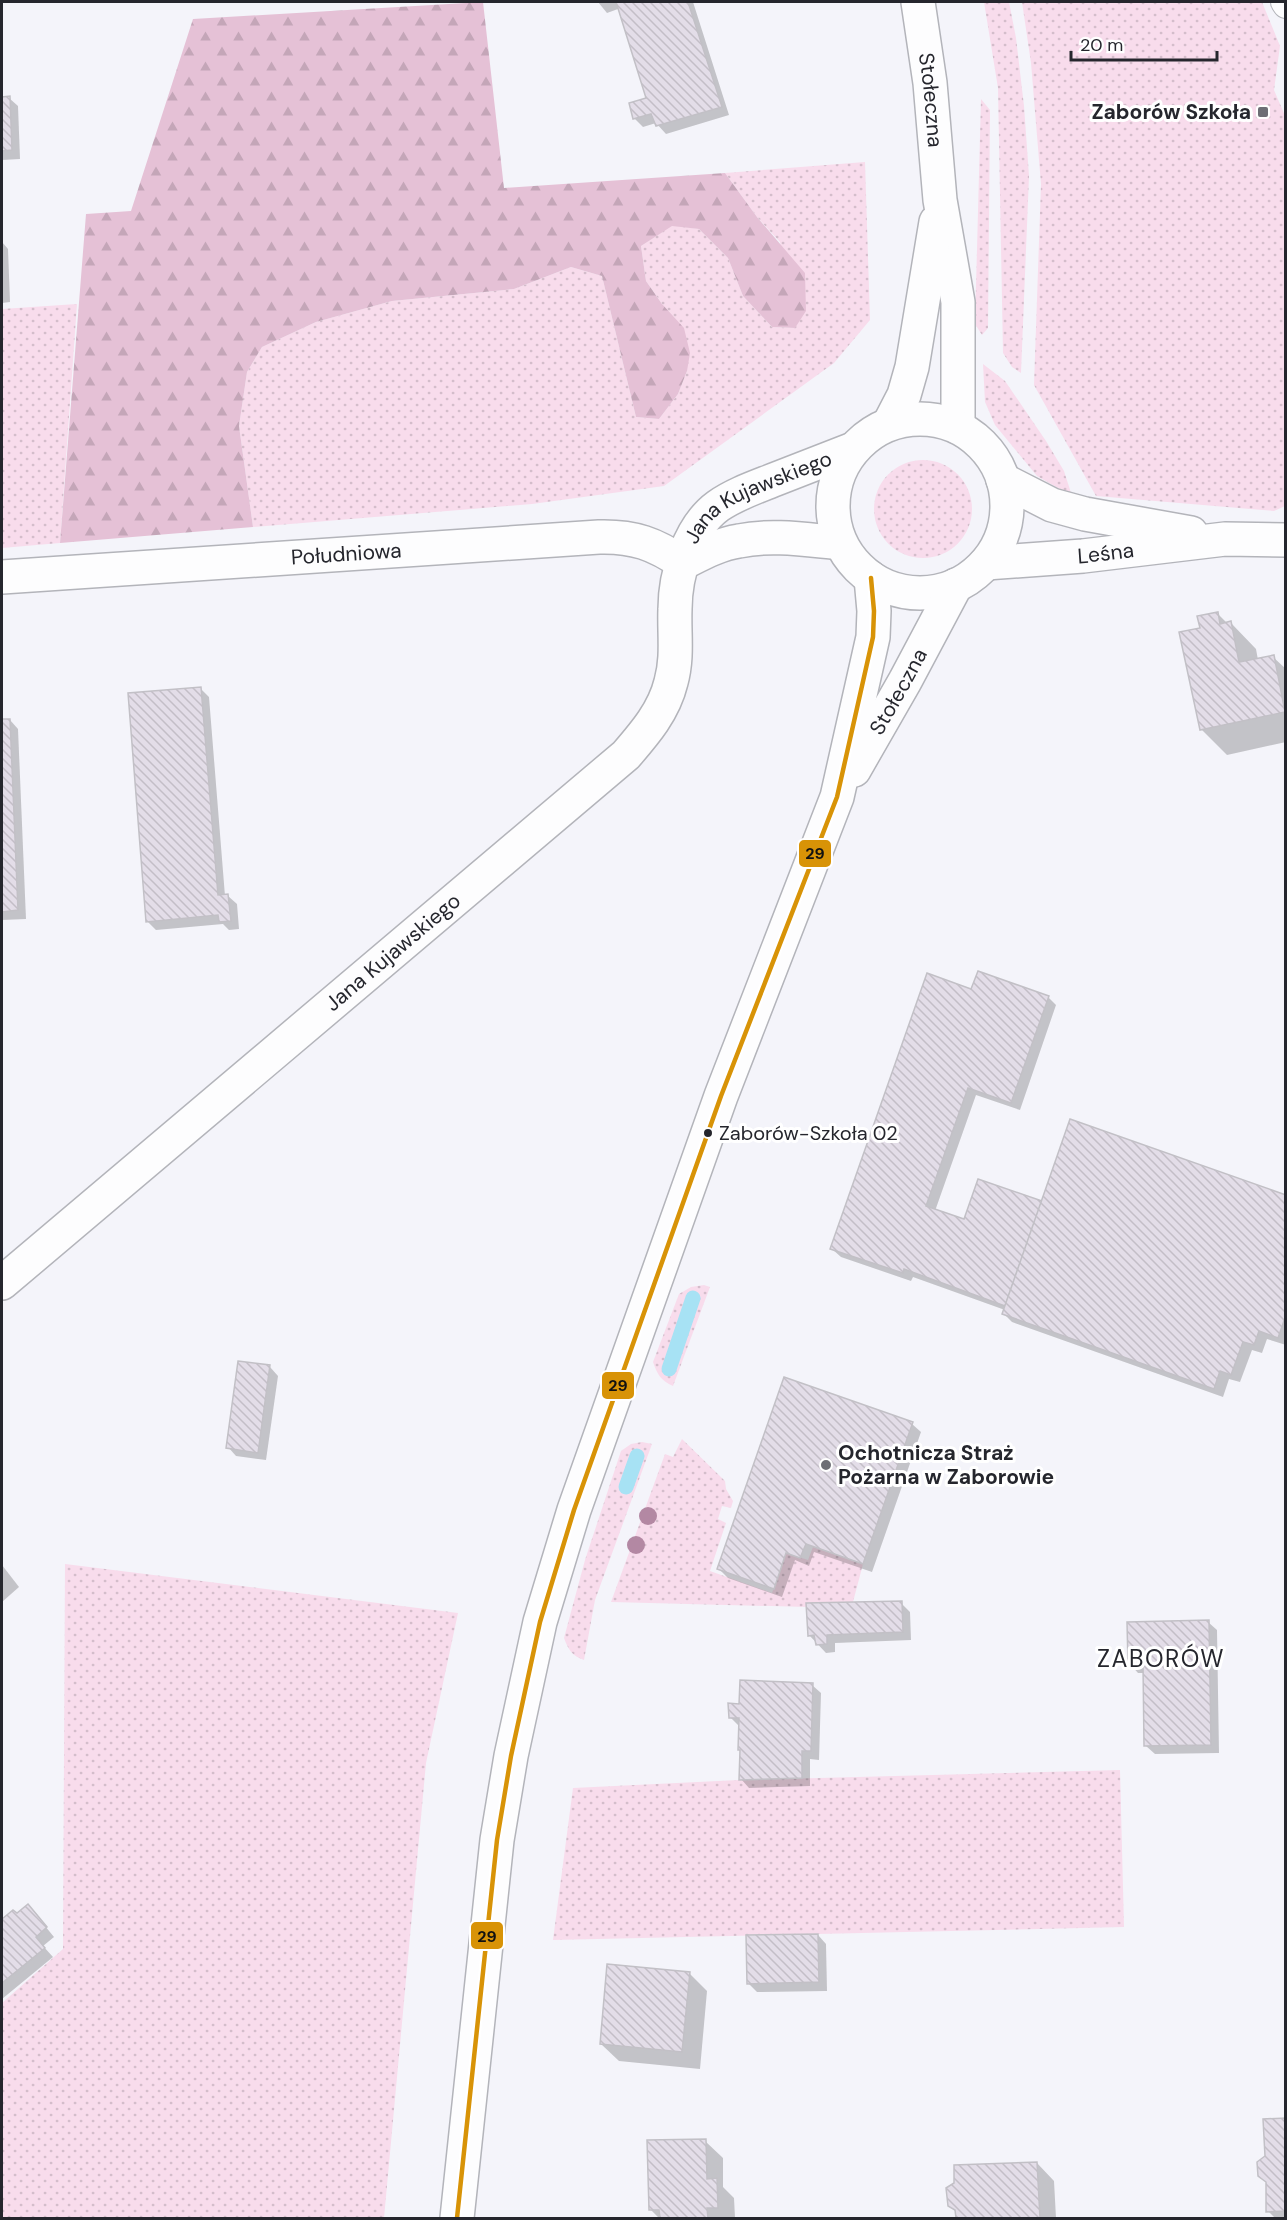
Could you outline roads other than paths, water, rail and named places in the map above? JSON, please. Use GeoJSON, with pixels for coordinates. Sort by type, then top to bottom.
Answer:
{"type":"FeatureCollection","features":[{"type":"Feature","properties":{"kind":"main road","name":"Stołeczna"},"geometry":{"type":"LineString","coordinates":[[918,2],[930,83],[940,200],[958,302],[958,427]]}},
{"type":"Feature","properties":{"kind":"main road","name":"Stołeczna"},"geometry":{"type":"LineString","coordinates":[[890,424],[904,394],[912,367],[940,200]]}},
{"type":"Feature","properties":{"kind":"main road"},"geometry":{"type":"LineString","coordinates":[[926,418],[958,427],[990,453],[1003,480],[1006,496],[1005,524],[995,550],[986,563],[956,585],[927,593],[907,593],[885,586],[857,567],[840,543],[832,514],[839,472],[853,449],[865,437],[890,424],[907,419],[926,418]]}},
{"type":"Feature","properties":{"kind":"main road","name":"Jana Kujawskiego"},"geometry":{"type":"LineString","coordinates":[[2,1283],[626,755],[645,733],[663,706],[671,682],[676,657],[677,586],[688,546],[702,520],[719,505],[757,486],[853,449]]}},
{"type":"Feature","properties":{"kind":"main road","name":"Leśna"},"geometry":{"type":"LineString","coordinates":[[1003,480],[1052,505],[1085,514],[1226,539]]}},
{"type":"Feature","properties":{"kind":"main road","name":"Południowa"},"geometry":{"type":"LineString","coordinates":[[2,577],[600,537],[623,537],[646,542],[683,563]]}},
{"type":"Feature","properties":{"kind":"main road","name":"Jana Kujawskiego"},"geometry":{"type":"LineString","coordinates":[[683,563],[710,550],[739,541],[797,538],[840,543]]}},
{"type":"Feature","properties":{"kind":"main road","name":"Leśna"},"geometry":{"type":"LineString","coordinates":[[986,563],[1083,556],[1226,539],[1286,540]]}},
{"type":"Feature","properties":{"kind":"main road","name":"Stołeczna"},"geometry":{"type":"LineString","coordinates":[[457,2218],[497,1840],[511,1756],[540,1622],[574,1510],[717,1107],[837,797],[873,637],[874,611],[871,578]]}},
{"type":"Feature","properties":{"kind":"main road","name":"Stołeczna"},"geometry":{"type":"LineString","coordinates":[[837,797],[905,681],[956,585]]}},
{"type":"Feature","properties":{"kind":"waterway"},"geometry":{"type":"LineString","coordinates":[[669,1369],[693,1298]]}},
{"type":"Feature","properties":{"kind":"waterway"},"geometry":{"type":"LineString","coordinates":[[626,1487],[637,1456]]}},
{"type":"Feature","properties":{"kind":"place","name":"Zaborów Szkoła"},"geometry":{"type":"Point","coordinates":[1263,112]}},
{"type":"Feature","properties":{"kind":"place","name":"Zaborów-Szkoła 02"},"geometry":{"type":"Point","coordinates":[708,1133]}},
{"type":"Feature","properties":{"kind":"place","name":"Ochotnicza Straż Pożarna w Zaborowie"},"geometry":{"type":"Point","coordinates":[826,1465]}},
{"type":"Feature","properties":{"kind":"district","name":"ZABORÓW"},"geometry":{"type":"Point","coordinates":[1161,1658]}}]}
